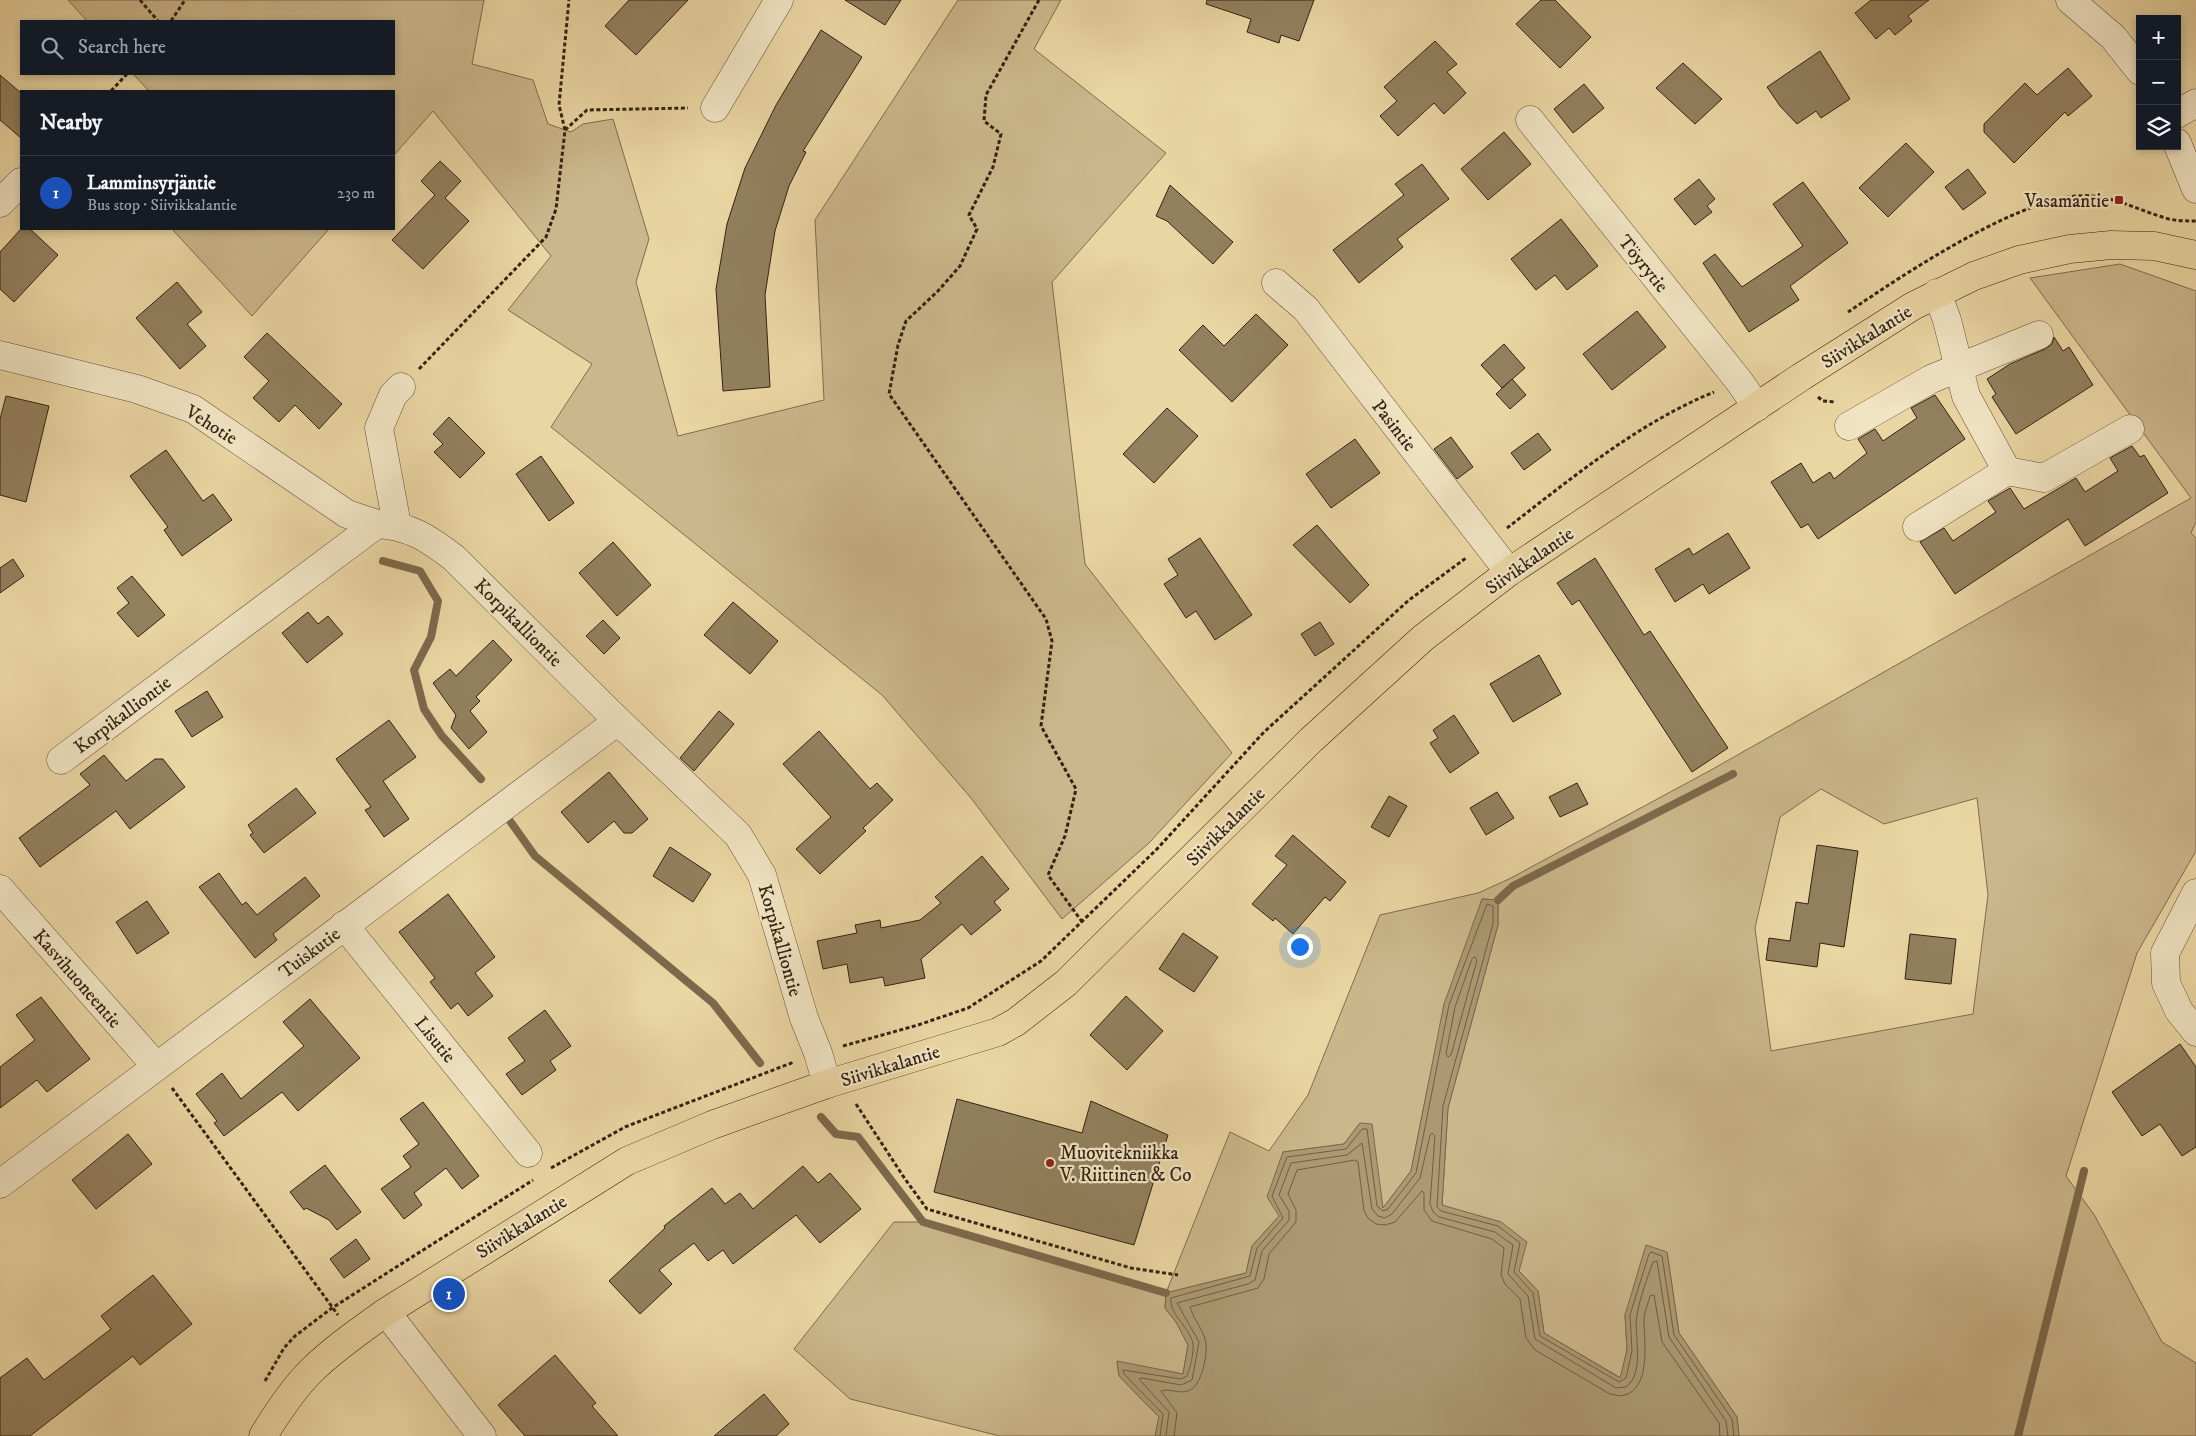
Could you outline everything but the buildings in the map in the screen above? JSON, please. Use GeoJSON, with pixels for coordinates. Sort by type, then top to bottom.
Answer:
{"type":"FeatureCollection","features":[{"type":"Feature","properties":{"kind":"main road","name":"Siivikkalantie"},"geometry":{"type":"LineString","coordinates":[[263,1436],[279,1410],[311,1370],[386,1312],[627,1161],[712,1125],[834,1082],[998,1032],[1031,1011],[1066,983],[1363,691],[1423,638],[1509,572],[1801,377],[1937,293],[2019,260],[2070,249],[2111,245],[2154,246],[2196,255]]}},
{"type":"Feature","properties":{"kind":"street"},"geometry":{"type":"LineString","coordinates":[[715,108],[779,0]]}},
{"type":"Feature","properties":{"kind":"street"},"geometry":{"type":"LineString","coordinates":[[2070,0],[2113,37],[2136,66]]}},
{"type":"Feature","properties":{"kind":"street"},"geometry":{"type":"LineString","coordinates":[[2181,112],[2196,103]]}},
{"type":"Feature","properties":{"kind":"street","name":"Töyrytie"},"geometry":{"type":"LineString","coordinates":[[1530,120],[1739,381],[1757,407]]}},
{"type":"Feature","properties":{"kind":"street"},"geometry":{"type":"LineString","coordinates":[[2180,150],[2196,189]]}},
{"type":"Feature","properties":{"kind":"street"},"geometry":{"type":"LineString","coordinates":[[0,203],[20,183]]}},
{"type":"Feature","properties":{"kind":"street","name":"Pasintie"},"geometry":{"type":"LineString","coordinates":[[1276,283],[1306,309],[1509,572]]}},
{"type":"Feature","properties":{"kind":"street"},"geometry":{"type":"LineString","coordinates":[[1937,293],[1947,320],[1966,396],[2007,471]]}},
{"type":"Feature","properties":{"kind":"street"},"geometry":{"type":"LineString","coordinates":[[1844,414],[2039,335]]}},
{"type":"Feature","properties":{"kind":"street","name":"Vehotie"},"geometry":{"type":"LineString","coordinates":[[0,355],[137,388],[193,409],[347,514],[387,525]]}},
{"type":"Feature","properties":{"kind":"street"},"geometry":{"type":"LineString","coordinates":[[387,525],[379,428],[393,395],[401,387]]}},
{"type":"Feature","properties":{"kind":"street"},"geometry":{"type":"LineString","coordinates":[[1918,527],[2007,471],[2044,478],[2130,429]]}},
{"type":"Feature","properties":{"kind":"street","name":"Korpikalliontie"},"geometry":{"type":"LineString","coordinates":[[60,760],[387,525],[427,538],[454,558],[738,836],[762,875],[804,1018],[818,1053],[834,1082]]}},
{"type":"Feature","properties":{"kind":"street","name":"Tuiskutie"},"geometry":{"type":"LineString","coordinates":[[0,1184],[618,720]]}},
{"type":"Feature","properties":{"kind":"street","name":"Kasvihuoneentie"},"geometry":{"type":"LineString","coordinates":[[0,889],[156,1066]]}},
{"type":"Feature","properties":{"kind":"street"},"geometry":{"type":"LineString","coordinates":[[2196,893],[2165,953],[2166,983],[2179,1011],[2196,1032]]}},
{"type":"Feature","properties":{"kind":"street","name":"Lisutie"},"geometry":{"type":"LineString","coordinates":[[344,926],[539,1166]]}},
{"type":"Feature","properties":{"kind":"street"},"geometry":{"type":"LineString","coordinates":[[386,1312],[482,1436]]}},
{"type":"Feature","properties":{"kind":"path"},"geometry":{"type":"LineString","coordinates":[[140,0],[157,20]]}},
{"type":"Feature","properties":{"kind":"path"},"geometry":{"type":"LineString","coordinates":[[172,20],[185,0]]}},
{"type":"Feature","properties":{"kind":"path"},"geometry":{"type":"LineString","coordinates":[[401,387],[546,237],[556,209],[565,130],[559,105],[569,0]]}},
{"type":"Feature","properties":{"kind":"path"},"geometry":{"type":"LineString","coordinates":[[1039,0],[986,95],[984,121],[1001,134],[993,167],[969,215],[978,230],[960,266],[938,291],[906,321],[898,345],[889,394],[1046,619],[1052,641],[1041,726],[1076,789],[1065,836],[1048,875],[1082,923]]}},
{"type":"Feature","properties":{"kind":"path"},"geometry":{"type":"LineString","coordinates":[[112,90],[126,75]]}},
{"type":"Feature","properties":{"kind":"path"},"geometry":{"type":"LineString","coordinates":[[565,130],[587,110],[715,108]]}},
{"type":"Feature","properties":{"kind":"path"},"geometry":{"type":"LineString","coordinates":[[1840,318],[1898,279],[1959,244],[2025,209],[2061,197],[2092,196],[2119,200],[2170,220],[2196,221]]}},
{"type":"Feature","properties":{"kind":"path"},"geometry":{"type":"LineString","coordinates":[[1801,377],[1823,400],[1844,414]]}},
{"type":"Feature","properties":{"kind":"path"},"geometry":{"type":"LineString","coordinates":[[264,1383],[290,1342],[332,1308],[539,1166],[625,1127],[818,1053],[918,1025],[968,1008],[1041,961],[1157,849],[1264,732],[1409,600],[1589,465],[1661,418],[1701,397],[1739,381]]}},
{"type":"Feature","properties":{"kind":"path"},"geometry":{"type":"LineString","coordinates":[[156,1066],[332,1308]]}},
{"type":"Feature","properties":{"kind":"path"},"geometry":{"type":"LineString","coordinates":[[834,1082],[928,1209],[1131,1268],[1178,1275]]}},
{"type":"Feature","properties":{"kind":"shaded area"},"geometry":{"type":"Polygon","coordinates":[[[68,0],[484,0],[472,64],[533,80],[548,124],[571,132],[583,124],[613,119],[649,239],[636,282],[678,436],[824,400],[815,220],[958,0],[1061,0],[1034,49],[1166,153],[1052,282],[1085,564],[1232,753],[1149,843],[1062,919],[971,798],[882,695],[551,427],[592,364],[508,310],[551,256],[433,111],[395,154],[395,90],[148,90],[134,75],[395,75],[395,20],[86,20],[68,0]]]}},
{"type":"Feature","properties":{"kind":"shaded area"},"geometry":{"type":"Polygon","coordinates":[[[173,230],[328,230],[252,316],[173,230]]]}},
{"type":"Feature","properties":{"kind":"shaded area"},"geometry":{"type":"Polygon","coordinates":[[[2120,264],[2196,291],[2196,522],[2191,533],[2196,538],[2196,851],[2137,953],[2066,1176],[2095,1216],[2162,1342],[2196,1363],[2196,1436],[1739,1436],[1737,1417],[1679,1333],[1667,1252],[1625,1315],[1627,1350],[1621,1378],[1544,1333],[1538,1291],[1519,1271],[1501,1222],[1442,1206],[1448,1108],[1498,925],[1498,900],[1482,899],[1426,1096],[1411,1171],[1383,1208],[1360,1123],[1344,1144],[1283,1152],[1279,1216],[1252,1246],[1246,1273],[1166,1293],[1230,1132],[1269,1151],[1308,1095],[1380,915],[1478,893],[1509,879],[1711,770],[2191,498],[2030,278],[2120,264]],[[1821,789],[1780,817],[1755,928],[1771,1051],[1973,1014],[1988,895],[1977,798],[1884,824],[1821,789]]]}},
{"type":"Feature","properties":{"kind":"shaded area"},"geometry":{"type":"Polygon","coordinates":[[[894,1222],[923,1222],[1166,1293],[1165,1308],[1176,1322],[1188,1345],[1183,1374],[1117,1362],[1119,1376],[1159,1417],[1155,1436],[1000,1436],[850,1399],[794,1349],[894,1222]]]}},
{"type":"Feature","properties":{"kind":"water"},"geometry":{"type":"Polygon","coordinates":[[[1482,899],[1498,900],[1498,925],[1448,1108],[1442,1205],[1501,1222],[1527,1242],[1519,1271],[1538,1291],[1544,1333],[1620,1378],[1627,1350],[1625,1315],[1646,1245],[1667,1252],[1679,1333],[1737,1417],[1739,1436],[1155,1436],[1159,1417],[1119,1376],[1117,1361],[1183,1374],[1188,1345],[1176,1322],[1165,1308],[1166,1293],[1246,1273],[1252,1246],[1279,1216],[1267,1197],[1283,1152],[1344,1144],[1360,1123],[1372,1124],[1383,1208],[1411,1171],[1444,1004],[1482,899]]]}},
{"type":"Feature","properties":{"kind":"waterway"},"geometry":{"type":"LineString","coordinates":[[383,561],[420,571],[438,601],[431,637],[414,670],[424,709],[442,736],[481,779]]}},
{"type":"Feature","properties":{"kind":"waterway"},"geometry":{"type":"LineString","coordinates":[[1498,900],[1513,886],[1733,774]]}},
{"type":"Feature","properties":{"kind":"waterway"},"geometry":{"type":"LineString","coordinates":[[510,821],[535,856],[713,1003],[760,1063]]}},
{"type":"Feature","properties":{"kind":"waterway"},"geometry":{"type":"LineString","coordinates":[[821,1117],[836,1134],[858,1137],[923,1222],[1166,1293]]}},
{"type":"Feature","properties":{"kind":"waterway"},"geometry":{"type":"LineString","coordinates":[[2018,1436],[2084,1171]]}},
{"type":"Feature","properties":{"kind":"place","name":"Vasamantie"},"geometry":{"type":"Point","coordinates":[2119,200]}},
{"type":"Feature","properties":{"kind":"place","name":"Muovitekniikka V. Riittinen & Co"},"geometry":{"type":"Point","coordinates":[1050,1163]}},
{"type":"Feature","properties":{"kind":"place","name":"Lamminsyrjäntie"},"geometry":{"type":"Point","coordinates":[449,1294]}}]}
